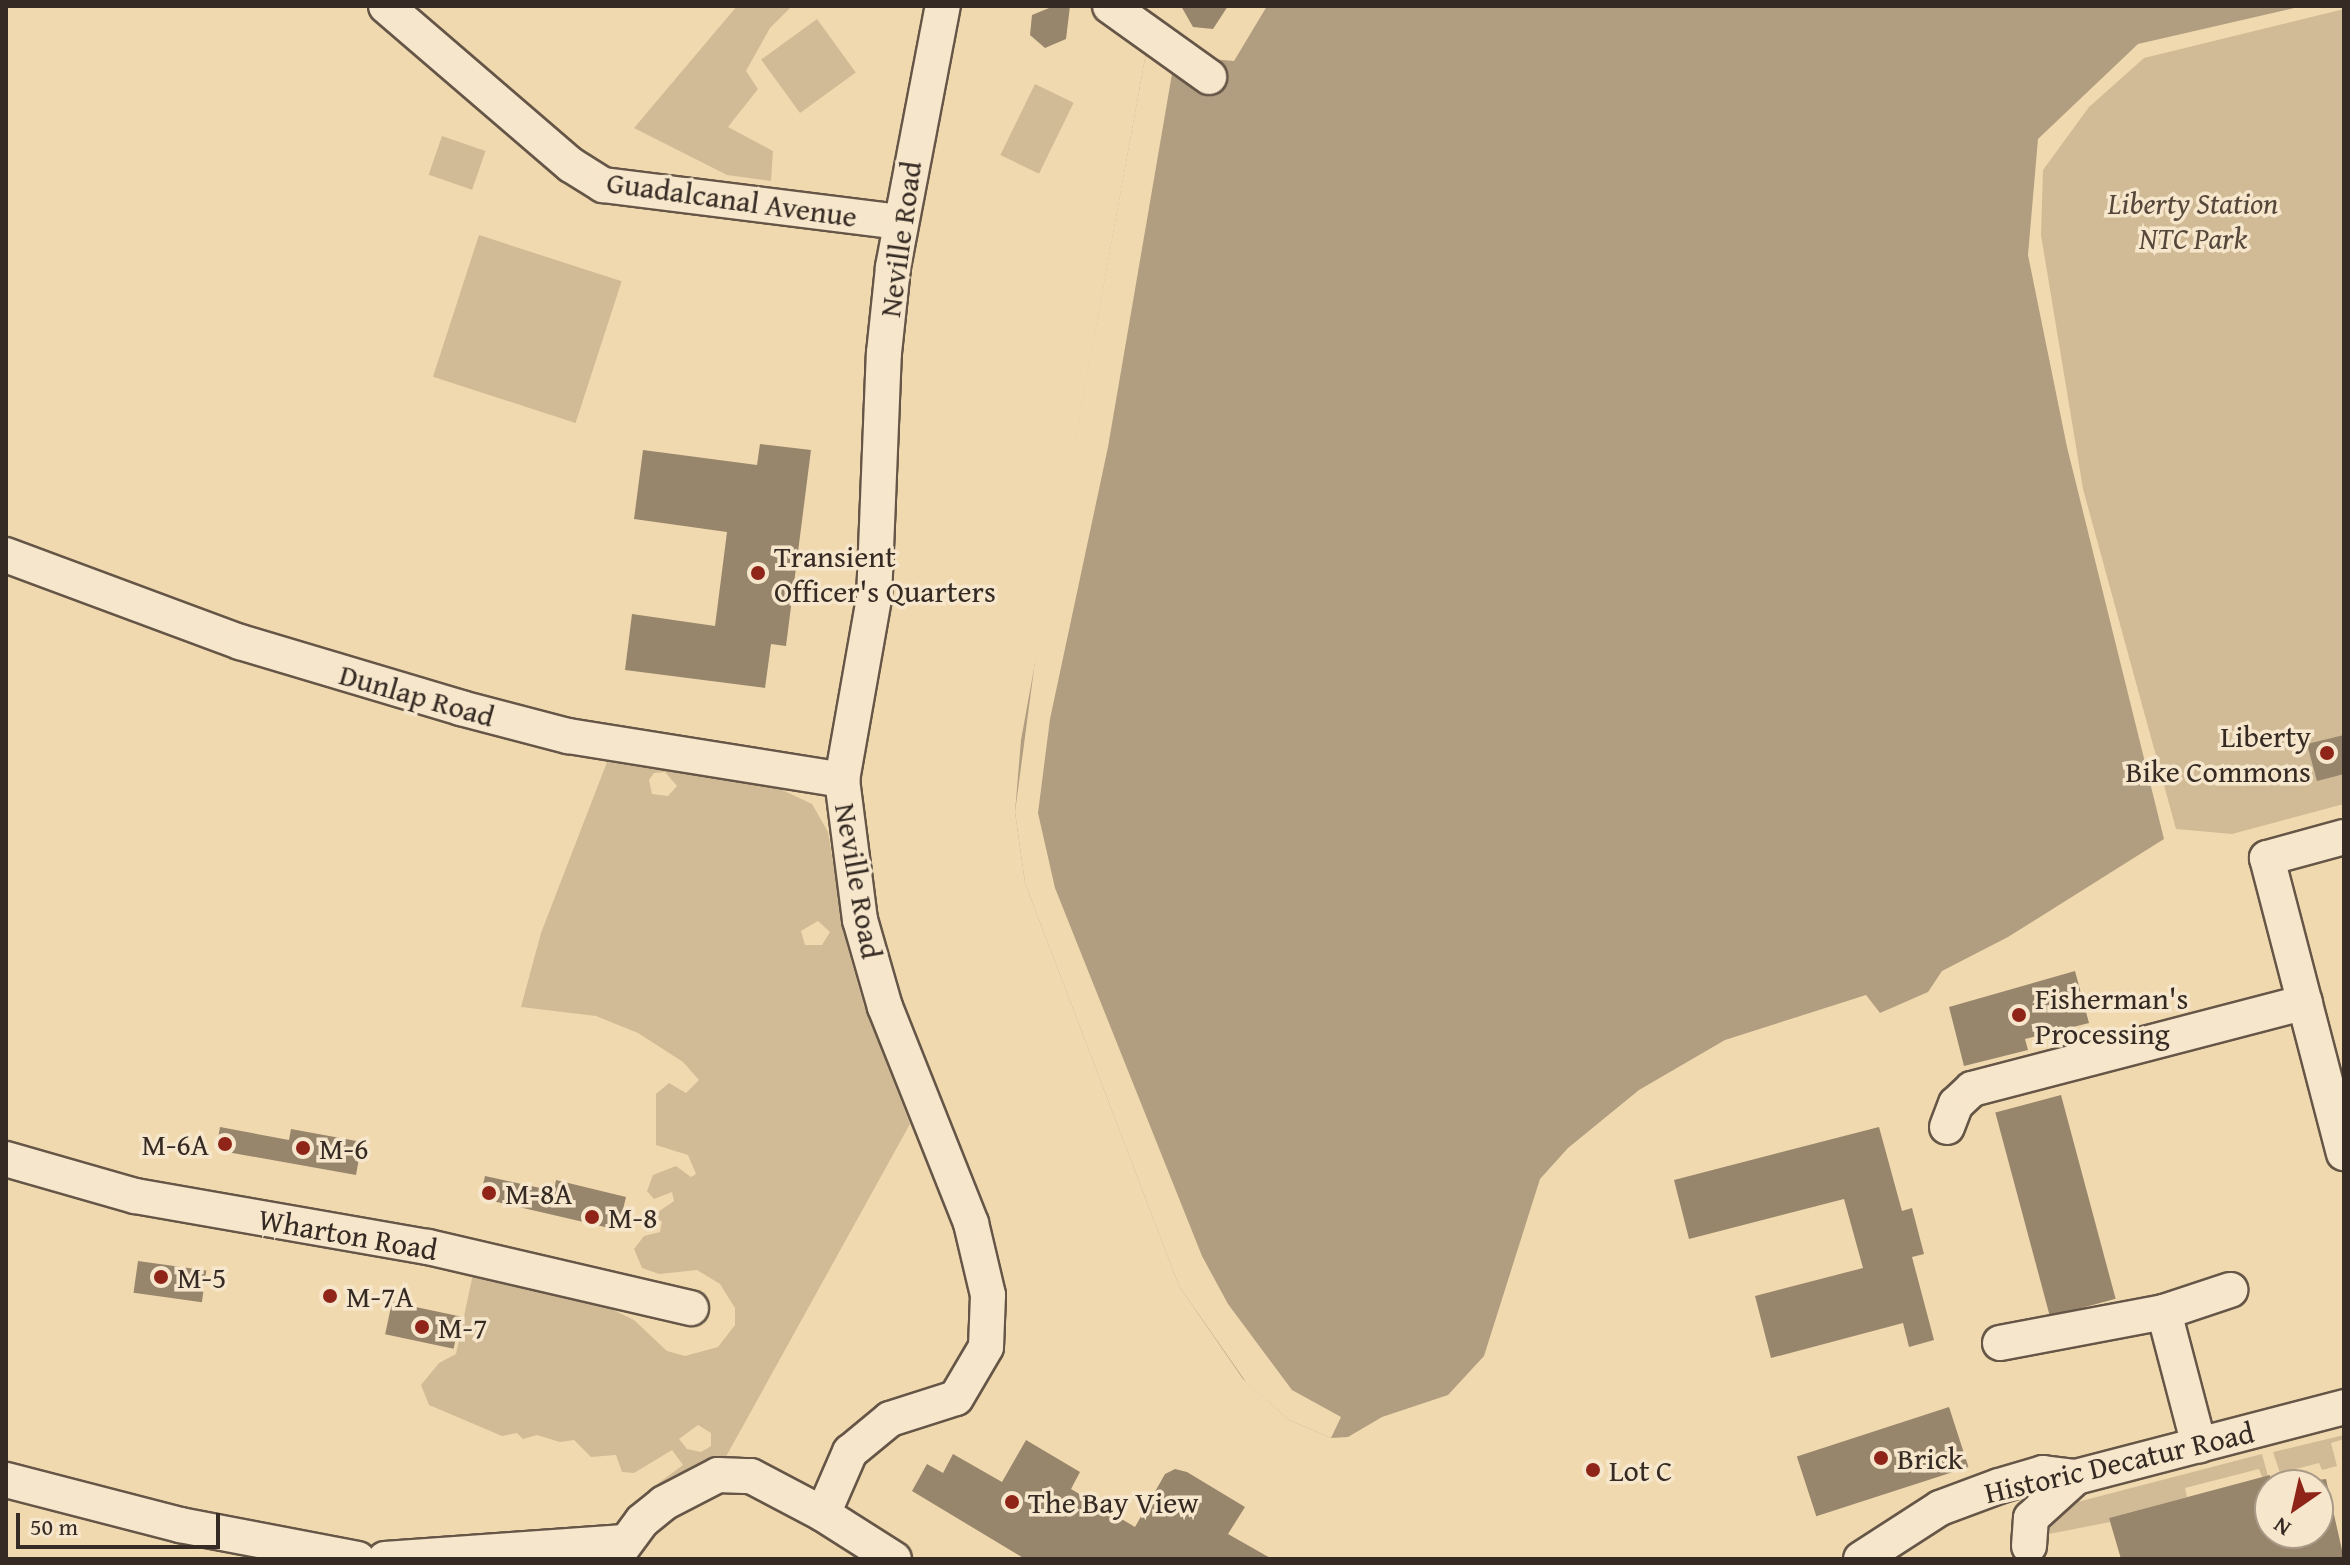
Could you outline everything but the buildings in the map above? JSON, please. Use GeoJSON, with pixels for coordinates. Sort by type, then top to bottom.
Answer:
{"type":"FeatureCollection","features":[{"type":"Feature","properties":{"kind":"street","name":"Guadalcanal Avenue"},"geometry":{"type":"LineString","coordinates":[[386,6],[571,165],[603,185],[900,222]]}},
{"type":"Feature","properties":{"kind":"street","name":"Neville Road"},"geometry":{"type":"LineString","coordinates":[[823,1514],[850,1452],[876,1428],[959,1393],[981,1360],[990,1315],[971,1223],[871,962],[847,847],[842,780],[874,599],[884,353],[900,222],[943,6]]}},
{"type":"Feature","properties":{"kind":"street"},"geometry":{"type":"LineString","coordinates":[[1110,6],[1209,77]]}},
{"type":"Feature","properties":{"kind":"street","name":"Dunlap Road"},"geometry":{"type":"LineString","coordinates":[[6,555],[240,642],[461,708],[568,736],[842,780]]}},
{"type":"Feature","properties":{"kind":"street"},"geometry":{"type":"LineString","coordinates":[[2344,837],[2267,858],[2305,1002],[2335,1081],[2344,1153]]}},
{"type":"Feature","properties":{"kind":"street"},"geometry":{"type":"LineString","coordinates":[[1947,1127],[1956,1104],[1972,1089],[2305,1002]]}},
{"type":"Feature","properties":{"kind":"street","name":"Wharton Road"},"geometry":{"type":"LineString","coordinates":[[6,1159],[135,1196],[428,1247],[691,1308]]}},
{"type":"Feature","properties":{"kind":"street"},"geometry":{"type":"LineString","coordinates":[[2000,1343],[2164,1312],[2230,1290]]}},
{"type":"Feature","properties":{"kind":"street"},"geometry":{"type":"LineString","coordinates":[[2164,1312],[2199,1445]]}},
{"type":"Feature","properties":{"kind":"street","name":"Historic Decatur Road"},"geometry":{"type":"LineString","coordinates":[[1861,1559],[1940,1508],[1999,1486],[2043,1473],[2076,1477],[2344,1407]]}},
{"type":"Feature","properties":{"kind":"street"},"geometry":{"type":"LineString","coordinates":[[385,1559],[619,1550],[664,1503],[718,1475],[738,1473],[777,1487],[894,1559]]}},
{"type":"Feature","properties":{"kind":"street"},"geometry":{"type":"LineString","coordinates":[[2030,1553],[2031,1518],[2076,1477]]}},
{"type":"Feature","properties":{"kind":"street"},"geometry":{"type":"LineString","coordinates":[[6,1480],[180,1525],[358,1559]]}},
{"type":"Feature","properties":{"kind":"street"},"geometry":{"type":"LineString","coordinates":[[1999,1486],[2030,1553]]}},
{"type":"Feature","properties":{"kind":"green space"},"geometry":{"type":"Polygon","coordinates":[[[737,6],[792,6],[770,28],[746,71],[758,89],[728,127],[773,151],[771,181],[727,175],[634,128],[737,6]]]}},
{"type":"Feature","properties":{"kind":"green space","name":"Liberty Station NTC Park"},"geometry":{"type":"Polygon","coordinates":[[[2344,9],[2344,804],[2232,834],[2176,829],[2083,489],[2041,235],[2043,170],[2089,107],[2144,58],[2344,9]]]}},
{"type":"Feature","properties":{"kind":"green space"},"geometry":{"type":"Polygon","coordinates":[[[817,19],[856,72],[800,113],[761,60],[817,19]]]}},
{"type":"Feature","properties":{"kind":"green space"},"geometry":{"type":"Polygon","coordinates":[[[1035,84],[1074,103],[1039,174],[1000,155],[1035,84]]]}},
{"type":"Feature","properties":{"kind":"green space"},"geometry":{"type":"Polygon","coordinates":[[[442,136],[485,151],[472,190],[429,175],[442,136]]]}},
{"type":"Feature","properties":{"kind":"green space"},"geometry":{"type":"Polygon","coordinates":[[[479,235],[622,281],[576,423],[433,377],[479,235]]]}},
{"type":"Feature","properties":{"kind":"green space"},"geometry":{"type":"Polygon","coordinates":[[[607,762],[778,788],[812,804],[828,832],[847,946],[864,1006],[910,1124],[723,1462],[650,1499],[645,1493],[683,1465],[672,1450],[634,1473],[622,1472],[616,1455],[591,1457],[574,1440],[560,1442],[537,1435],[523,1439],[517,1433],[502,1436],[429,1405],[421,1385],[439,1363],[456,1354],[473,1274],[603,1305],[634,1320],[667,1351],[685,1356],[718,1347],[735,1325],[735,1308],[720,1284],[697,1270],[659,1274],[642,1268],[634,1249],[644,1236],[660,1232],[662,1221],[655,1221],[658,1212],[674,1201],[672,1192],[654,1199],[647,1191],[653,1175],[676,1166],[691,1177],[696,1174],[688,1155],[656,1145],[656,1094],[669,1083],[686,1093],[699,1080],[683,1062],[638,1033],[596,1016],[521,1007],[541,933],[607,762]],[[665,772],[654,773],[649,780],[652,794],[668,796],[677,786],[665,772]],[[818,921],[801,931],[805,945],[822,945],[830,932],[818,921]],[[698,1425],[679,1439],[687,1449],[701,1452],[711,1446],[711,1433],[698,1425]]]}},
{"type":"Feature","properties":{"kind":"green space"},"geometry":{"type":"Polygon","coordinates":[[[2344,1435],[2344,1439],[2331,1443],[2337,1466],[2326,1469],[2322,1469],[2319,1463],[2296,1469],[2279,1469],[2273,1452],[2344,1435]]]}},
{"type":"Feature","properties":{"kind":"green space"},"geometry":{"type":"Polygon","coordinates":[[[2262,1454],[2266,1469],[2254,1469],[2185,1488],[2187,1497],[2109,1518],[2110,1522],[2039,1536],[2058,1507],[2262,1454]]]}},
{"type":"Feature","properties":{"kind":"shaded area"},"geometry":{"type":"Polygon","coordinates":[[[1267,6],[2303,6],[2138,44],[2038,139],[2028,255],[2067,447],[2164,839],[2008,937],[1942,971],[1928,992],[1880,1013],[1866,995],[1725,1040],[1639,1090],[1568,1148],[1540,1179],[1484,1356],[1448,1395],[1382,1417],[1348,1437],[1331,1438],[1289,1420],[1243,1379],[1179,1286],[1025,883],[1015,812],[1021,740],[1146,53],[1234,61],[1267,6]]]}},
{"type":"Feature","properties":{"kind":"pier"},"geometry":{"type":"Polygon","coordinates":[[[1154,52],[1173,68],[1108,447],[1050,719],[1038,813],[1055,888],[1202,1256],[1228,1304],[1292,1390],[1341,1417],[1331,1438],[1289,1420],[1246,1382],[1179,1286],[1025,883],[1015,812],[1036,654],[1146,53],[1151,57],[1154,52]]]}},
{"type":"Feature","properties":{"kind":"place","name":"Transient Officer's Quarters"},"geometry":{"type":"Point","coordinates":[758,573]}},
{"type":"Feature","properties":{"kind":"place","name":"Liberty Bike Commons"},"geometry":{"type":"Point","coordinates":[2327,753]}},
{"type":"Feature","properties":{"kind":"place","name":"Fisherman's Processing"},"geometry":{"type":"Point","coordinates":[2019,1015]}},
{"type":"Feature","properties":{"kind":"place","name":"M-6A"},"geometry":{"type":"Point","coordinates":[225,1144]}},
{"type":"Feature","properties":{"kind":"place","name":"M-6"},"geometry":{"type":"Point","coordinates":[303,1148]}},
{"type":"Feature","properties":{"kind":"place","name":"M-8A"},"geometry":{"type":"Point","coordinates":[489,1193]}},
{"type":"Feature","properties":{"kind":"place","name":"M-8"},"geometry":{"type":"Point","coordinates":[592,1217]}},
{"type":"Feature","properties":{"kind":"place","name":"M-5"},"geometry":{"type":"Point","coordinates":[161,1277]}},
{"type":"Feature","properties":{"kind":"place","name":"M-7A"},"geometry":{"type":"Point","coordinates":[330,1296]}},
{"type":"Feature","properties":{"kind":"place","name":"M-7"},"geometry":{"type":"Point","coordinates":[422,1327]}},
{"type":"Feature","properties":{"kind":"place","name":"Brick"},"geometry":{"type":"Point","coordinates":[1881,1458]}},
{"type":"Feature","properties":{"kind":"place","name":"Lot C"},"geometry":{"type":"Point","coordinates":[1593,1470]}},
{"type":"Feature","properties":{"kind":"place","name":"The Bay View"},"geometry":{"type":"Point","coordinates":[1012,1502]}}]}
